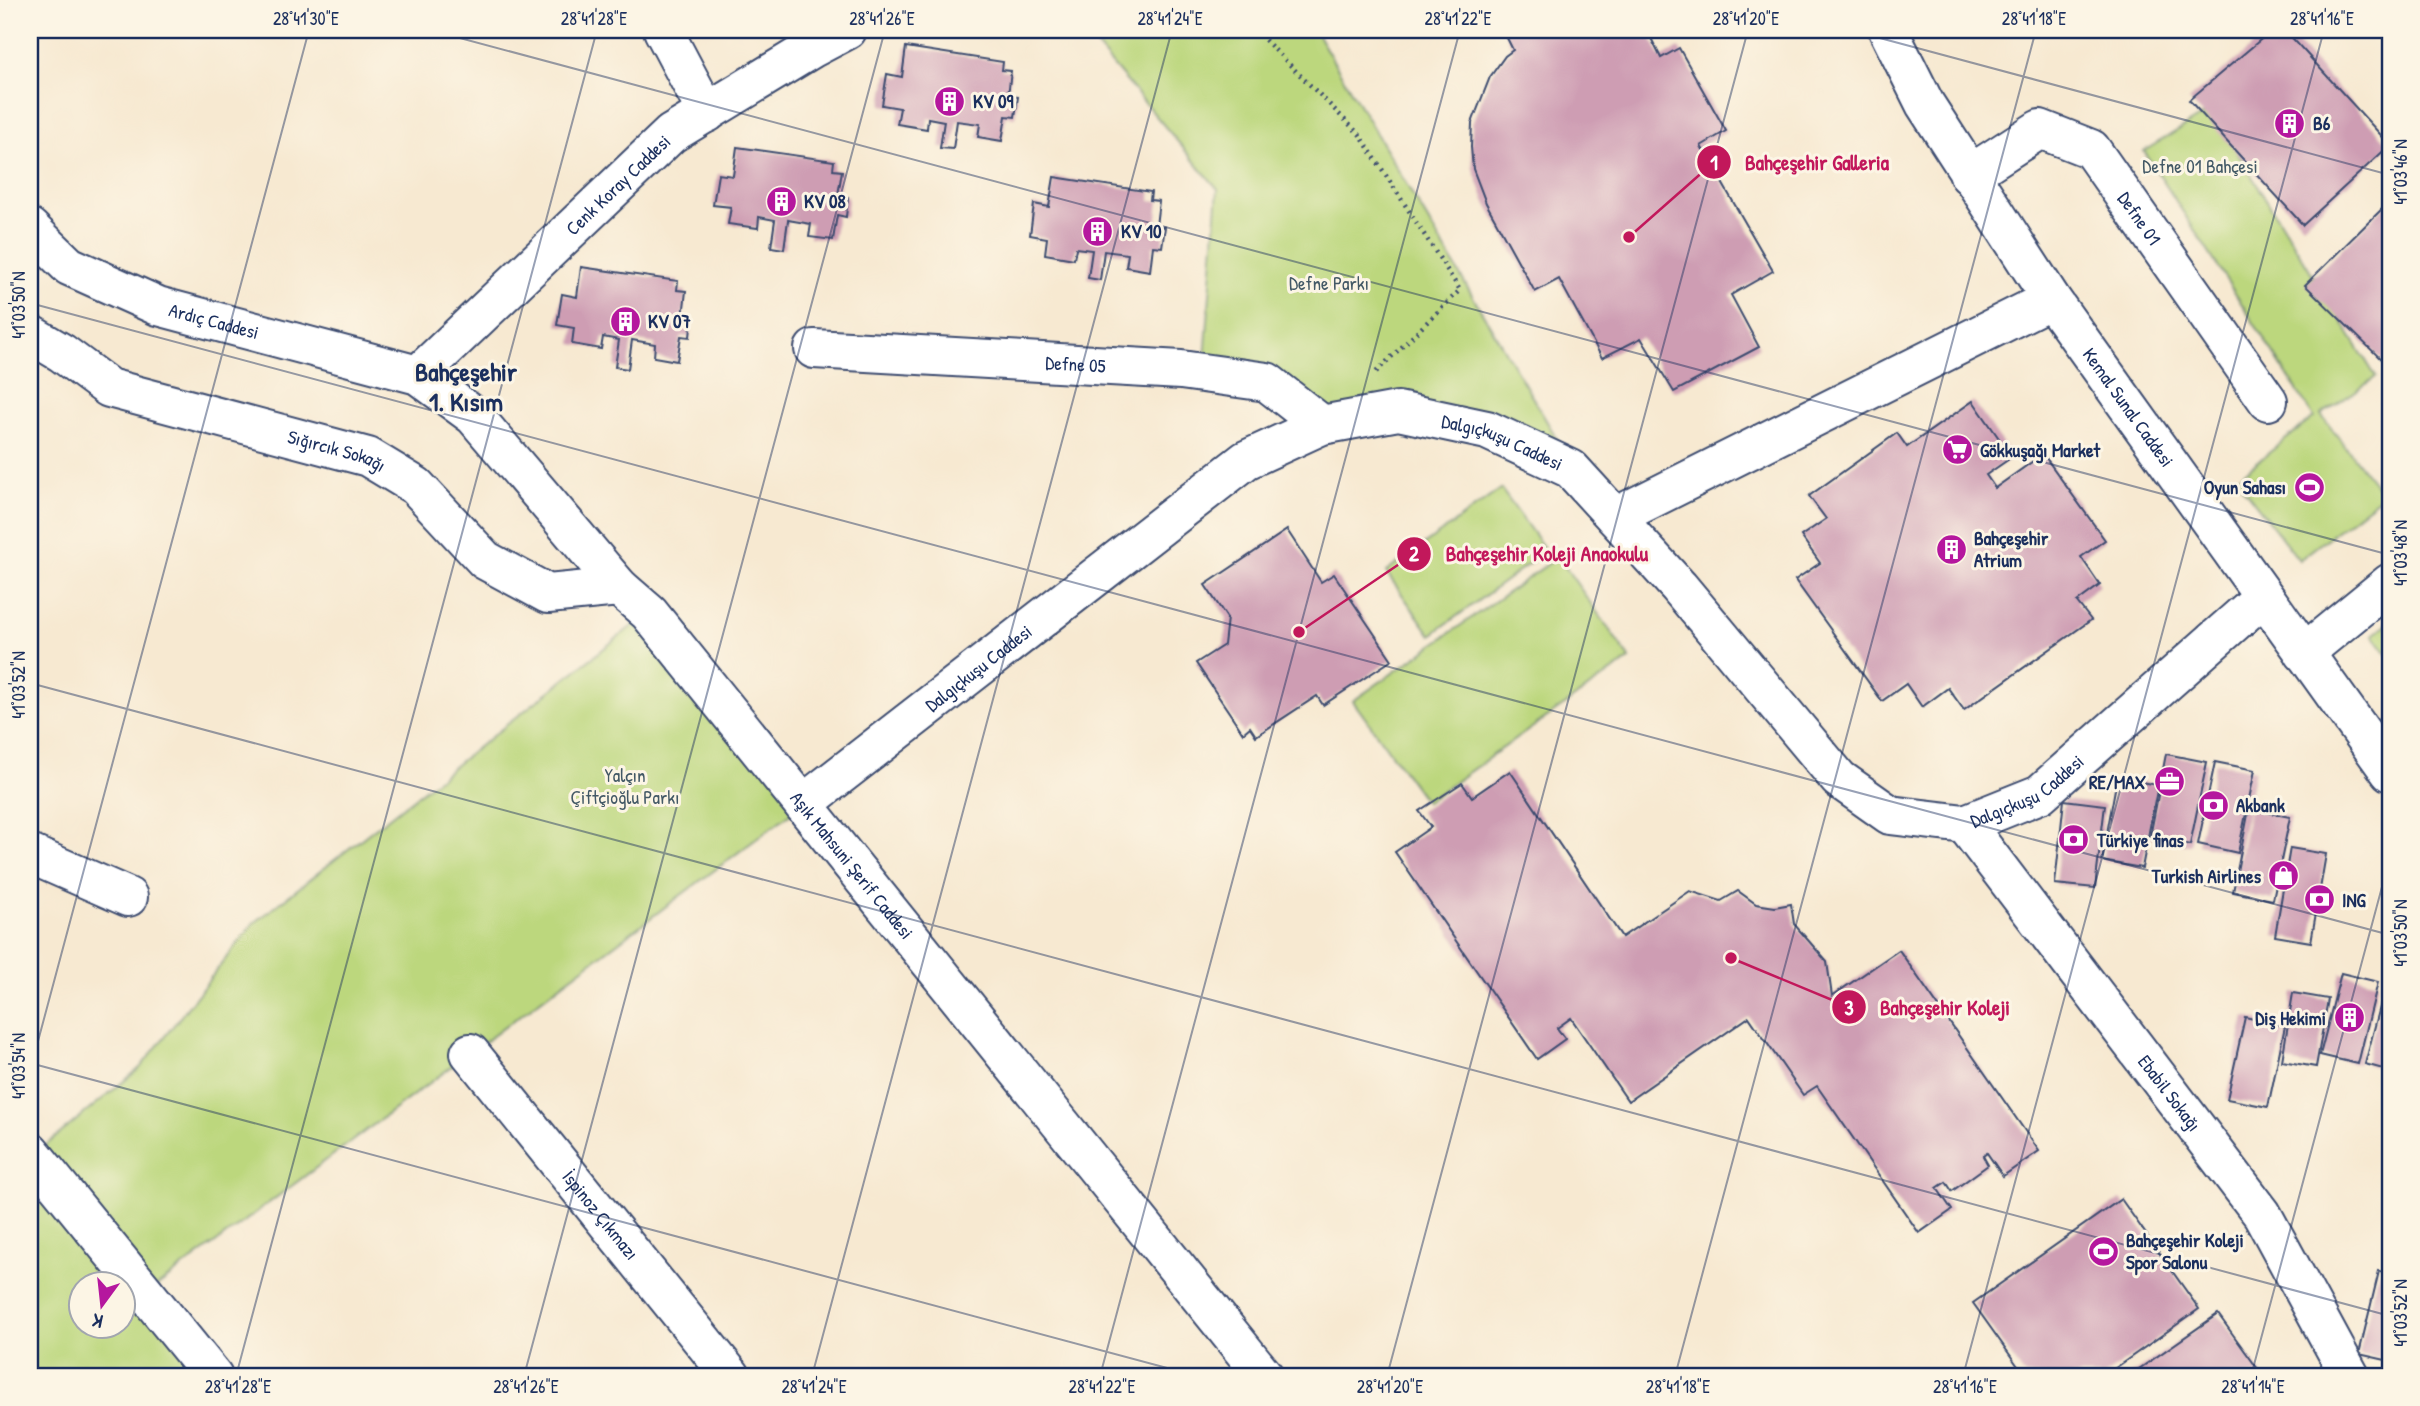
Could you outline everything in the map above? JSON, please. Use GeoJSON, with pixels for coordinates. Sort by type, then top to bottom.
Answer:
{"type":"FeatureCollection","features":[{"type":"Feature","properties":{"kind":"street"},"geometry":{"type":"LineString","coordinates":[[663,30],[707,113]]}},
{"type":"Feature","properties":{"kind":"street","name":"Cenk Koray Caddesi"},"geometry":{"type":"LineString","coordinates":[[418,375],[671,134],[847,30]]}},
{"type":"Feature","properties":{"kind":"street","name":"Kemal Sunal Caddesi"},"geometry":{"type":"LineString","coordinates":[[1888,30],[1925,104],[2051,299],[2390,772]]}},
{"type":"Feature","properties":{"kind":"street","name":"Defne 01"},"geometry":{"type":"LineString","coordinates":[[1969,175],[2040,130],[2091,149],[2268,401]]}},
{"type":"Feature","properties":{"kind":"street","name":"Ardıç Caddesi"},"geometry":{"type":"LineString","coordinates":[[30,228],[69,266],[158,306],[418,375]]}},
{"type":"Feature","properties":{"kind":"street"},"geometry":{"type":"LineString","coordinates":[[1615,517],[2051,299]]}},
{"type":"Feature","properties":{"kind":"street","name":"Sığırcık Sokağı"},"geometry":{"type":"LineString","coordinates":[[30,334],[62,353],[108,388],[368,457],[416,486],[485,560],[548,594],[619,587]]}},
{"type":"Feature","properties":{"kind":"street","name":"Defne 05"},"geometry":{"type":"LineString","coordinates":[[814,349],[1181,370],[1267,382],[1322,425]]}},
{"type":"Feature","properties":{"kind":"street","name":"Aşık Mahsuni Şerif Caddesi"},"geometry":{"type":"LineString","coordinates":[[418,375],[474,416],[619,587],[649,613],[1264,1376]]}},
{"type":"Feature","properties":{"kind":"street","name":"Dalgıçkuşu Caddesi"},"geometry":{"type":"LineString","coordinates":[[803,804],[1246,460],[1322,425],[1398,411],[1487,430],[1571,469],[1679,587],[1839,779],[1890,815],[1965,824],[2040,794],[2263,597]]}},
{"type":"Feature","properties":{"kind":"street"},"geometry":{"type":"LineString","coordinates":[[2304,653],[2390,583]]}},
{"type":"Feature","properties":{"kind":"street","name":"Ebabil Sokağı"},"geometry":{"type":"LineString","coordinates":[[1965,824],[2262,1214],[2350,1376]]}},
{"type":"Feature","properties":{"kind":"street"},"geometry":{"type":"LineString","coordinates":[[30,855],[128,897]]}},
{"type":"Feature","properties":{"kind":"street","name":"İspinoz Çıkmazı"},"geometry":{"type":"LineString","coordinates":[[470,1053],[731,1376]]}},
{"type":"Feature","properties":{"kind":"street"},"geometry":{"type":"LineString","coordinates":[[31,1155],[213,1376]]}},
{"type":"Feature","properties":{"kind":"path"},"geometry":{"type":"LineString","coordinates":[[1255,30],[1360,135],[1460,290],[1371,376]]}},
{"type":"Feature","properties":{"kind":"green space","name":"Defne Parkı"},"geometry":{"type":"Polygon","coordinates":[[[1083,30],[1315,30],[1582,481],[1487,430],[1322,425],[1204,373],[1218,189],[1083,30]]]}},
{"type":"Feature","properties":{"kind":"green space","name":"Defne 01 Bahçesi"},"geometry":{"type":"Polygon","coordinates":[[[2211,110],[2376,377],[2321,415],[2383,495],[2299,560],[2236,479],[2314,417],[2144,151],[2211,110]]]}},
{"type":"Feature","properties":{"kind":"green space"},"geometry":{"type":"Polygon","coordinates":[[[1501,489],[1546,551],[1431,635],[1386,572],[1501,489]]]}},
{"type":"Feature","properties":{"kind":"green space"},"geometry":{"type":"Polygon","coordinates":[[[1558,557],[1630,659],[1426,802],[1353,701],[1558,557]]]}},
{"type":"Feature","properties":{"kind":"green space","name":"Yalçın Çiftçioğlu Parkı"},"geometry":{"type":"Polygon","coordinates":[[[649,613],[803,804],[147,1294],[213,1376],[30,1376],[30,1151],[34,1155],[140,1068],[253,924],[649,613]]]}},
{"type":"Feature","properties":{"kind":"green space"},"geometry":{"type":"Polygon","coordinates":[[[2390,621],[2390,657],[2373,635],[2390,621]]]}},
{"type":"Feature","properties":{"kind":"building"},"geometry":{"type":"Polygon","coordinates":[[[1503,30],[1647,30],[1661,58],[1679,48],[1726,131],[1701,146],[1773,271],[1731,295],[1759,347],[1674,392],[1641,338],[1602,358],[1559,279],[1535,292],[1486,203],[1473,169],[1472,123],[1490,77],[1505,56],[1513,50],[1503,30]]]}},
{"type":"Feature","properties":{"kind":"building","name":"B6"},"geometry":{"type":"Polygon","coordinates":[[[2272,30],[2285,30],[2390,145],[2303,225],[2189,100],[2272,30]]]}},
{"type":"Feature","properties":{"kind":"building","name":"KV 09"},"geometry":{"type":"Polygon","coordinates":[[[906,47],[1003,62],[1002,70],[1011,71],[1008,96],[1018,97],[1015,117],[1006,116],[1002,141],[978,137],[980,124],[957,121],[953,149],[940,148],[944,121],[928,118],[927,129],[897,124],[900,108],[882,105],[887,74],[902,77],[906,47]]]}},
{"type":"Feature","properties":{"kind":"building","name":"KV 08"},"geometry":{"type":"Polygon","coordinates":[[[737,147],[834,161],[833,170],[842,171],[838,195],[848,197],[846,217],[837,215],[833,240],[809,237],[811,224],[788,220],[784,249],[771,247],[775,220],[759,217],[758,228],[728,224],[731,207],[713,205],[718,174],[733,176],[737,147]]]}},
{"type":"Feature","properties":{"kind":"building","name":"KV 10"},"geometry":{"type":"Polygon","coordinates":[[[1054,177],[1151,192],[1150,200],[1159,201],[1156,226],[1165,227],[1162,247],[1153,246],[1150,271],[1126,267],[1128,254],[1104,251],[1100,280],[1088,278],[1092,250],[1076,248],[1074,259],[1045,254],[1047,238],[1030,235],[1034,204],[1049,207],[1054,177]]]}},
{"type":"Feature","properties":{"kind":"building"},"geometry":{"type":"Polygon","coordinates":[[[2387,204],[2390,207],[2390,368],[2305,285],[2387,204]]]}},
{"type":"Feature","properties":{"kind":"building","name":"KV 07"},"geometry":{"type":"Polygon","coordinates":[[[581,267],[678,281],[677,290],[686,291],[683,316],[692,317],[690,337],[681,336],[677,361],[654,357],[655,344],[632,340],[628,369],[615,367],[619,340],[603,337],[601,349],[572,344],[574,328],[557,325],[562,294],[577,297],[581,267]]]}},
{"type":"Feature","properties":{"kind":"building","name":"Bahçeşehir Atrium"},"geometry":{"type":"Polygon","coordinates":[[[1973,401],[2012,457],[1986,475],[1995,488],[2043,454],[2105,540],[2081,557],[2100,585],[2077,602],[2091,620],[1964,710],[1948,688],[1922,707],[1906,684],[1882,701],[1795,580],[1820,563],[1801,536],[1826,519],[1809,496],[1897,433],[1907,447],[1973,401]]]}},
{"type":"Feature","properties":{"kind":"building"},"geometry":{"type":"Polygon","coordinates":[[[1287,530],[1321,582],[1334,574],[1392,660],[1323,705],[1317,696],[1256,736],[1250,727],[1243,733],[1196,663],[1224,645],[1227,618],[1205,585],[1287,530]]]}},
{"type":"Feature","properties":{"kind":"building"},"geometry":{"type":"Polygon","coordinates":[[[2166,754],[2207,762],[2190,845],[2150,837],[2166,754]]]}},
{"type":"Feature","properties":{"kind":"building"},"geometry":{"type":"Polygon","coordinates":[[[2215,762],[2255,770],[2238,853],[2198,844],[2215,762]]]}},
{"type":"Feature","properties":{"kind":"building"},"geometry":{"type":"Polygon","coordinates":[[[1510,771],[1622,937],[1690,891],[1721,901],[1738,891],[1756,904],[1775,907],[1791,904],[1794,924],[1827,962],[1832,996],[1899,950],[2039,1151],[2003,1176],[1987,1153],[1983,1156],[1988,1165],[1952,1191],[1946,1182],[1937,1188],[1952,1210],[1919,1233],[1817,1086],[1803,1095],[1749,1017],[1628,1101],[1571,1018],[1557,1028],[1565,1039],[1537,1059],[1395,852],[1431,827],[1419,811],[1462,783],[1472,797],[1510,771]]]}},
{"type":"Feature","properties":{"kind":"building"},"geometry":{"type":"Polygon","coordinates":[[[2117,778],[2158,785],[2142,868],[2102,861],[2117,778]]]}},
{"type":"Feature","properties":{"kind":"building"},"geometry":{"type":"Polygon","coordinates":[[[2064,800],[2105,805],[2095,888],[2055,884],[2064,800]]]}},
{"type":"Feature","properties":{"kind":"building"},"geometry":{"type":"Polygon","coordinates":[[[2249,809],[2290,817],[2273,900],[2233,892],[2249,809]]]}},
{"type":"Feature","properties":{"kind":"building"},"geometry":{"type":"Polygon","coordinates":[[[2290,848],[2326,854],[2311,942],[2275,936],[2290,848]]]}},
{"type":"Feature","properties":{"kind":"building","name":"Diş Hekimi"},"geometry":{"type":"Polygon","coordinates":[[[2341,973],[2378,982],[2358,1064],[2320,1055],[2341,973]]]}},
{"type":"Feature","properties":{"kind":"building"},"geometry":{"type":"Polygon","coordinates":[[[2387,980],[2390,981],[2390,1071],[2365,1064],[2387,980]]]}},
{"type":"Feature","properties":{"kind":"building"},"geometry":{"type":"Polygon","coordinates":[[[2293,993],[2328,999],[2316,1067],[2282,1061],[2293,993]]]}},
{"type":"Feature","properties":{"kind":"building"},"geometry":{"type":"Polygon","coordinates":[[[2245,1017],[2285,1026],[2268,1107],[2227,1099],[2245,1017]]]}},
{"type":"Feature","properties":{"kind":"building","name":"Bahçeşehir Koleji Spor Salonu"},"geometry":{"type":"Polygon","coordinates":[[[2121,1199],[2199,1309],[2104,1376],[2025,1376],[1973,1303],[2121,1199]]]}},
{"type":"Feature","properties":{"kind":"building"},"geometry":{"type":"Polygon","coordinates":[[[2379,1271],[2390,1274],[2390,1361],[2359,1354],[2379,1271]]]}},
{"type":"Feature","properties":{"kind":"building"},"geometry":{"type":"Polygon","coordinates":[[[2218,1314],[2263,1376],[2129,1376],[2218,1314]]]}},
{"type":"Feature","properties":{"kind":"place","name":"KV 09"},"geometry":{"type":"Point","coordinates":[950,101]}},
{"type":"Feature","properties":{"kind":"place","name":"B6"},"geometry":{"type":"Point","coordinates":[2290,123]}},
{"type":"Feature","properties":{"kind":"place","name":"KV 08"},"geometry":{"type":"Point","coordinates":[781,201]}},
{"type":"Feature","properties":{"kind":"place","name":"KV 10"},"geometry":{"type":"Point","coordinates":[1098,231]}},
{"type":"Feature","properties":{"kind":"place","name":"Bahçeşehir Galleria"},"geometry":{"type":"Point","coordinates":[1629,237]}},
{"type":"Feature","properties":{"kind":"place","name":"KV 07"},"geometry":{"type":"Point","coordinates":[625,321]}},
{"type":"Feature","properties":{"kind":"place","name":"Gökkuşağı Market"},"geometry":{"type":"Point","coordinates":[1957,450]}},
{"type":"Feature","properties":{"kind":"place","name":"Oyun Sahası"},"geometry":{"type":"Point","coordinates":[2309,487]}},
{"type":"Feature","properties":{"kind":"place","name":"Bahçeşehir Atrium"},"geometry":{"type":"Point","coordinates":[1951,549]}},
{"type":"Feature","properties":{"kind":"place","name":"Bahçeşehir Koleji Anaokulu"},"geometry":{"type":"Point","coordinates":[1299,632]}},
{"type":"Feature","properties":{"kind":"place","name":"RE/MAX"},"geometry":{"type":"Point","coordinates":[2169,782]}},
{"type":"Feature","properties":{"kind":"place","name":"Akbank"},"geometry":{"type":"Point","coordinates":[2213,805]}},
{"type":"Feature","properties":{"kind":"place","name":"Türkiye finas"},"geometry":{"type":"Point","coordinates":[2074,840]}},
{"type":"Feature","properties":{"kind":"place","name":"Turkish Airlines"},"geometry":{"type":"Point","coordinates":[2284,876]}},
{"type":"Feature","properties":{"kind":"place","name":"ING"},"geometry":{"type":"Point","coordinates":[2319,900]}},
{"type":"Feature","properties":{"kind":"place","name":"Bahçeşehir Koleji"},"geometry":{"type":"Point","coordinates":[1731,958]}},
{"type":"Feature","properties":{"kind":"place","name":"Diş Hekimi"},"geometry":{"type":"Point","coordinates":[2349,1018]}},
{"type":"Feature","properties":{"kind":"place","name":"Bahçeşehir Koleji Spor Salonu"},"geometry":{"type":"Point","coordinates":[2103,1251]}},
{"type":"Feature","properties":{"kind":"district","name":"Bahçeşehir 1. Kısım"},"geometry":{"type":"Point","coordinates":[466,386]}}]}
